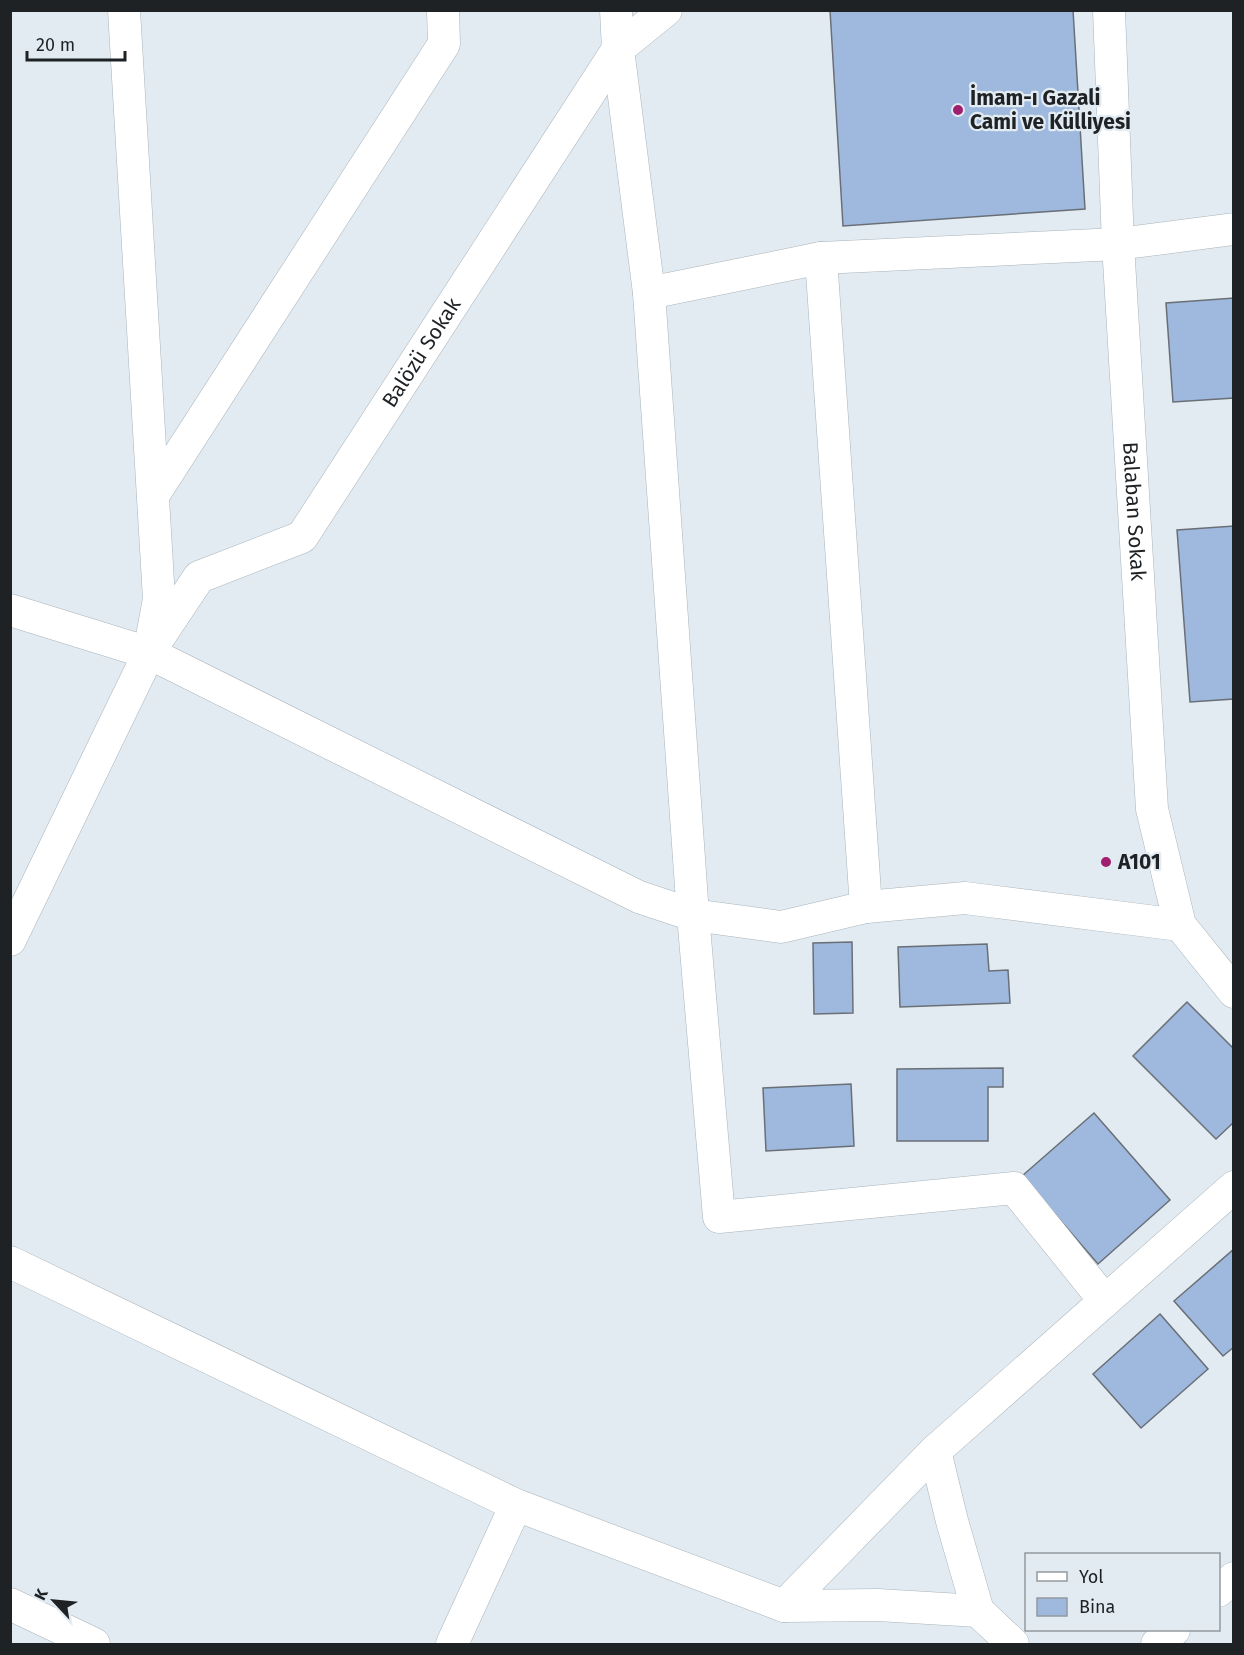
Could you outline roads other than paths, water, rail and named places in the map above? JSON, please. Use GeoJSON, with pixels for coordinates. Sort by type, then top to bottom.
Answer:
{"type":"FeatureCollection","features":[{"type":"Feature","properties":{"kind":"street"},"geometry":{"type":"LineString","coordinates":[[10,940],[149,653],[159,599],[124,10]]}},
{"type":"Feature","properties":{"kind":"street"},"geometry":{"type":"LineString","coordinates":[[154,494],[444,44],[443,10]]}},
{"type":"Feature","properties":{"kind":"street"},"geometry":{"type":"LineString","coordinates":[[616,10],[618,48],[649,293],[693,915],[719,1217],[1014,1188],[1105,1300]]}},
{"type":"Feature","properties":{"kind":"street","name":"Balözü Sokak"},"geometry":{"type":"LineString","coordinates":[[149,653],[199,576],[302,537],[618,48],[666,10]]}},
{"type":"Feature","properties":{"kind":"street","name":"Balaban Sokak"},"geometry":{"type":"LineString","coordinates":[[1109,10],[1118,244],[1152,809],[1180,925],[1233,992]]}},
{"type":"Feature","properties":{"kind":"street"},"geometry":{"type":"LineString","coordinates":[[649,293],[821,258],[1118,244],[1233,230]]}},
{"type":"Feature","properties":{"kind":"street"},"geometry":{"type":"LineString","coordinates":[[821,258],[866,907]]}},
{"type":"Feature","properties":{"kind":"street"},"geometry":{"type":"LineString","coordinates":[[10,610],[149,653],[639,897],[693,915],[781,927],[866,907],[965,898],[1180,925]]}},
{"type":"Feature","properties":{"kind":"street"},"geometry":{"type":"LineString","coordinates":[[784,1606],[935,1451],[1233,1187]]}},
{"type":"Feature","properties":{"kind":"street"},"geometry":{"type":"LineString","coordinates":[[10,1262],[516,1505],[784,1606],[878,1605],[978,1611]]}},
{"type":"Feature","properties":{"kind":"street"},"geometry":{"type":"LineString","coordinates":[[935,1451],[978,1611],[1013,1644]]}},
{"type":"Feature","properties":{"kind":"street"},"geometry":{"type":"LineString","coordinates":[[452,1644],[516,1505]]}},
{"type":"Feature","properties":{"kind":"street"},"geometry":{"type":"LineString","coordinates":[[1220,1589],[1233,1578]]}},
{"type":"Feature","properties":{"kind":"street"},"geometry":{"type":"LineString","coordinates":[[10,1604],[94,1644]]}},
{"type":"Feature","properties":{"kind":"street"},"geometry":{"type":"LineString","coordinates":[[1157,1644],[1172,1631]]}},
{"type":"Feature","properties":{"kind":"place","name":"İmam-ı Gazali Cami ve Külliyesi"},"geometry":{"type":"Point","coordinates":[958,110]}},
{"type":"Feature","properties":{"kind":"place","name":"A101"},"geometry":{"type":"Point","coordinates":[1106,862]}}]}
